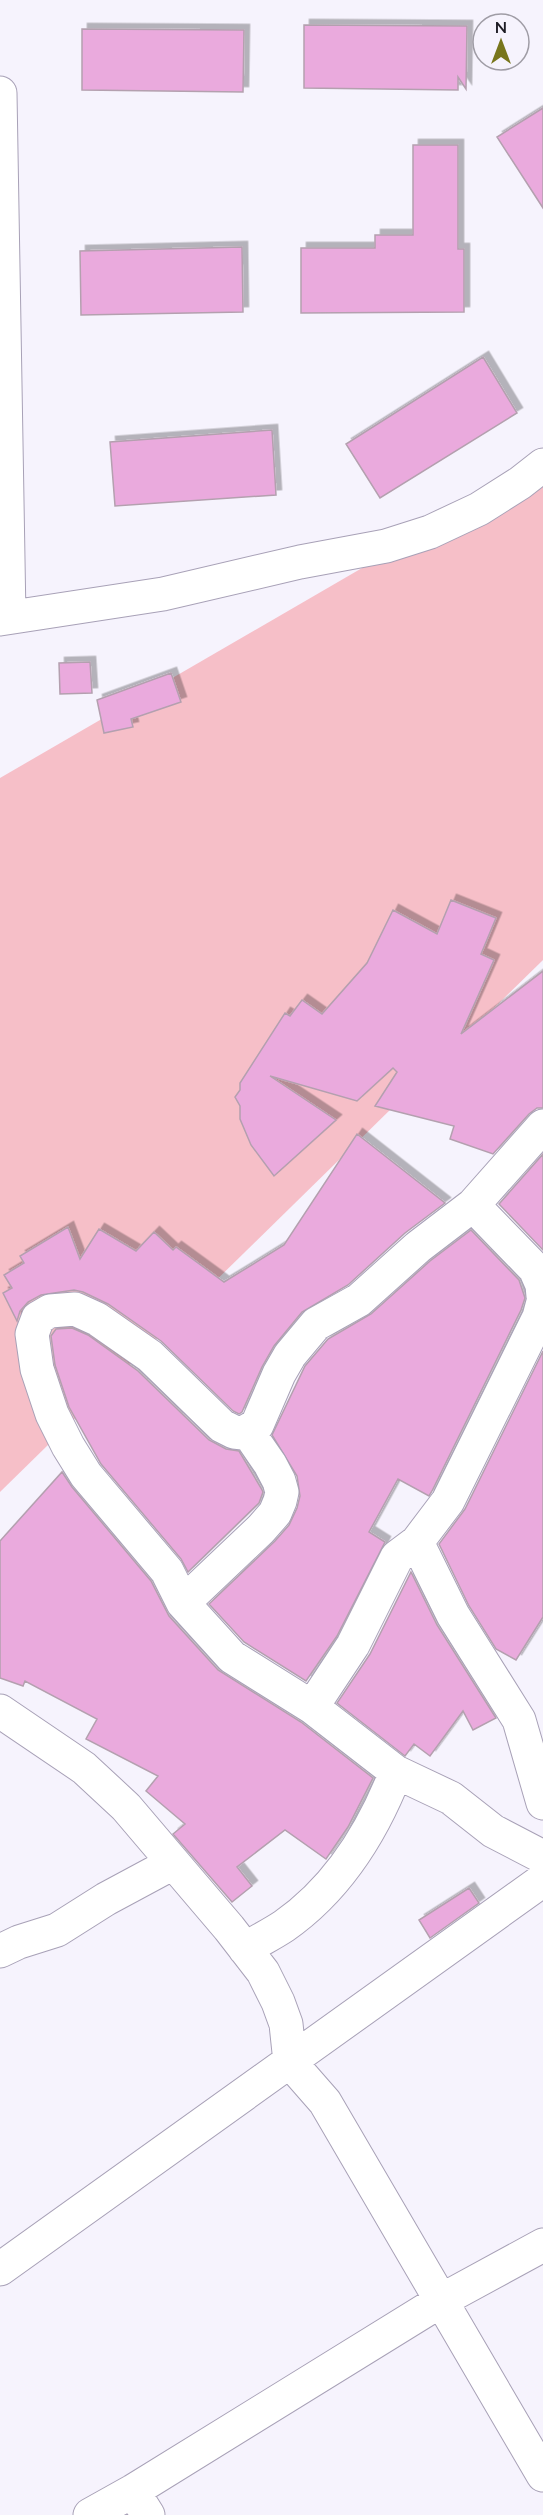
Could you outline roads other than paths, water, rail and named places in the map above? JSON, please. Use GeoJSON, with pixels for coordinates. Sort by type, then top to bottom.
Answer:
{"type":"FeatureCollection","features":[{"type":"Feature","properties":{"kind":"street"},"geometry":{"type":"LineString","coordinates":[[0,93],[4,618],[163,594],[300,562],[386,546],[430,532],[479,509],[520,483],[543,465]]}},
{"type":"Feature","properties":{"kind":"street"},"geometry":{"type":"LineString","coordinates":[[543,1126],[473,1205],[418,1247],[359,1300],[316,1324],[290,1355],[279,1374],[257,1425],[248,1432],[234,1432],[222,1426],[150,1356],[98,1319],[75,1310],[50,1311],[38,1318],[32,1334],[37,1370],[52,1414],[68,1446],[86,1475],[167,1571],[183,1603],[232,1657],[312,1707],[396,1772],[451,1798],[492,1831],[543,1857]]}},
{"type":"Feature","properties":{"kind":"street"},"geometry":{"type":"LineString","coordinates":[[473,1205],[535,1269],[542,1285],[543,1296]]}},
{"type":"Feature","properties":{"kind":"street"},"geometry":{"type":"LineString","coordinates":[[312,1707],[353,1645],[397,1557],[417,1542],[448,1501],[539,1317],[543,1302]]}},
{"type":"Feature","properties":{"kind":"street"},"geometry":{"type":"LineString","coordinates":[[183,1603],[261,1529],[275,1514],[280,1501],[282,1492],[279,1481],[248,1432]]}},
{"type":"Feature","properties":{"kind":"street"},"geometry":{"type":"LineString","coordinates":[[417,1542],[453,1615],[519,1720],[543,1803]]}},
{"type":"Feature","properties":{"kind":"street"},"geometry":{"type":"LineString","coordinates":[[0,1712],[84,1768],[126,1807],[262,1972],[278,2002],[286,2024],[290,2062],[325,2102],[543,2475]]}},
{"type":"Feature","properties":{"kind":"street"},"geometry":{"type":"LineString","coordinates":[[244,1949],[285,1925],[319,1896],[355,1852],[383,1805],[396,1772]]}},
{"type":"Feature","properties":{"kind":"street"},"geometry":{"type":"LineString","coordinates":[[0,1952],[19,1942],[57,1930],[106,1899],[173,1863]]}},
{"type":"Feature","properties":{"kind":"street"},"geometry":{"type":"LineString","coordinates":[[0,2269],[543,1880]]}},
{"type":"Feature","properties":{"kind":"street"},"geometry":{"type":"LineString","coordinates":[[90,2515],[141,2503],[441,2300],[543,2245]]}}]}
